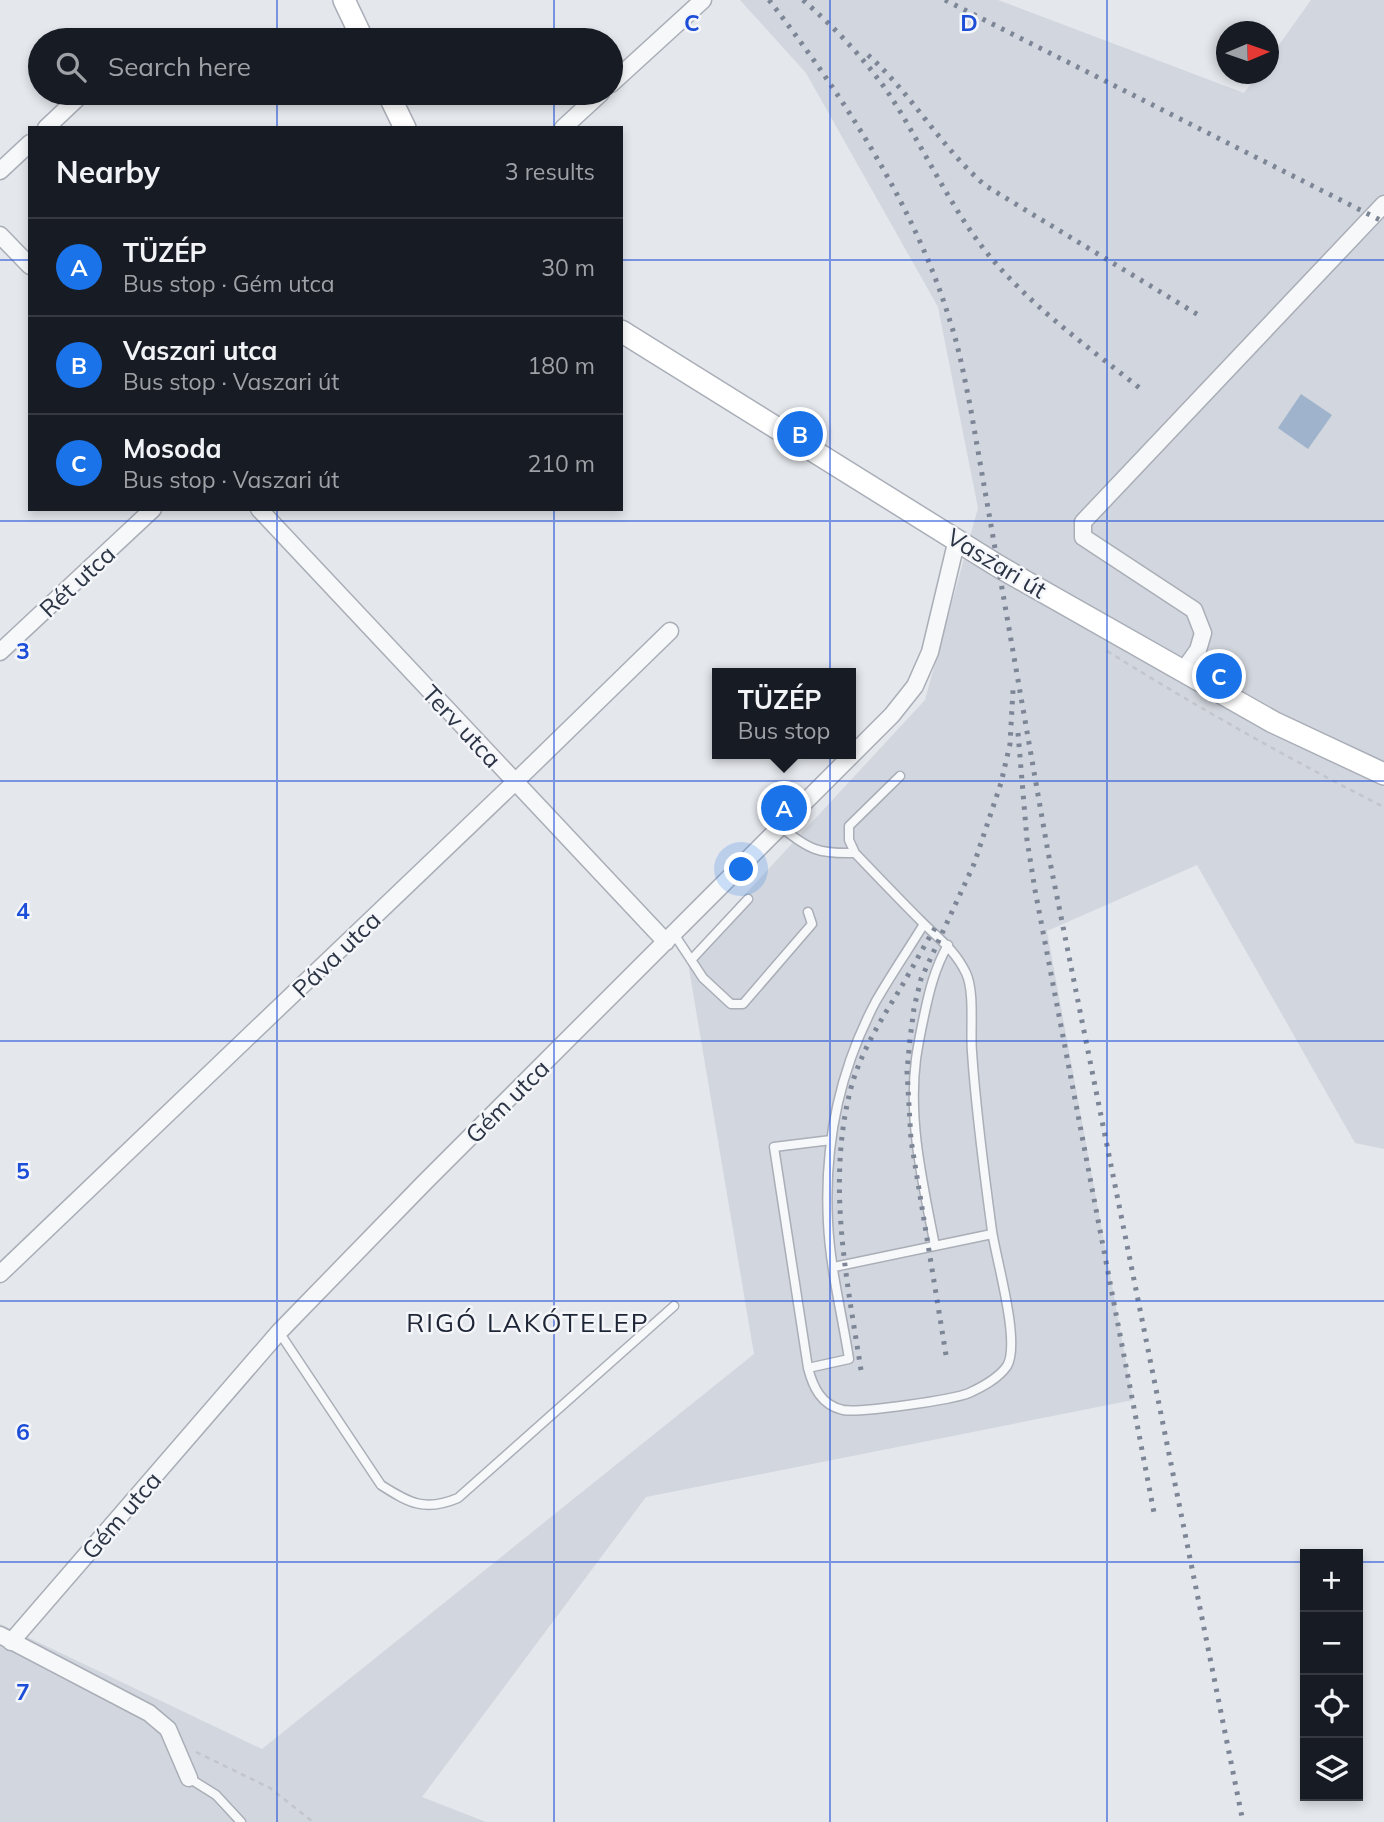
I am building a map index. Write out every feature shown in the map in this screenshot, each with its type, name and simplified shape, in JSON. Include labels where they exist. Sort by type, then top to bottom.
[{"type":"main road","points":[[344,0],[357,28]]},
{"type":"main road","points":[[394,105],[404,126]]},
{"type":"main road","name":"Vaszari út","points":[[623,332],[998,566],[1273,722],[1384,774]]},
{"type":"street","points":[[623,73],[703,0]]},
{"type":"street","points":[[48,126],[70,105]]},
{"type":"street","points":[[565,126],[588,105]]},
{"type":"street","points":[[0,171],[28,145]]},
{"type":"street","points":[[1183,671],[1198,650],[1203,633],[1194,610],[1083,537],[1083,522],[1384,204]]},
{"type":"street","points":[[0,235],[28,265]]},
{"type":"street","name":"Rét utca","points":[[0,652],[151,511]]},
{"type":"street","name":"Terv utca","points":[[261,511],[515,782],[670,938]]},
{"type":"street","name":"Gém utca","points":[[856,751],[892,715],[915,686],[933,643],[957,539]]},
{"type":"street","name":"Páva utca","points":[[0,1274],[670,631]]},
{"type":"street","name":"Gém utca","points":[[5,1638],[279,1332],[426,1181],[848,759]]},
{"type":"street","points":[[5,1638],[149,1713],[168,1728],[189,1777]]},
{"type":"lane","points":[[831,1140],[774,1147],[808,1368],[815,1390],[828,1403],[843,1410],[886,1408],[966,1394],[996,1378],[1008,1364],[1013,1340],[992,1234],[972,1053],[968,977],[955,953],[855,853],[849,840],[849,826],[900,776]]},
{"type":"lane","points":[[781,827],[804,846],[834,854],[855,853]]},
{"type":"lane","points":[[691,960],[748,899]]},
{"type":"lane","points":[[670,938],[691,960],[703,978],[731,1004],[743,1004],[812,924],[808,912]]},
{"type":"lane","points":[[808,1368],[849,1359],[828,1224],[831,1140],[839,1095],[852,1053],[877,1001],[924,924]]},
{"type":"lane","points":[[935,1246],[919,1163],[914,1098],[916,1059],[928,996],[940,958],[948,945]]},
{"type":"lane","points":[[834,1267],[992,1234]]},
{"type":"lane","points":[[279,1332],[381,1485],[406,1501],[438,1506],[458,1499],[674,1306]]},
{"type":"lane","points":[[189,1777],[216,1795],[241,1822]]},
{"type":"path","points":[[1107,651],[1274,750],[1384,807]]},
{"type":"path","points":[[174,1741],[270,1788],[313,1822]]},
{"type":"shaded area","points":[[740,0],[998,0],[1244,93],[1251,84],[1279,84],[1279,45],[1311,0],[1384,0],[1384,1149],[1355,1143],[1197,865],[1047,931],[1133,1400],[646,1497],[422,1797],[486,1822],[0,1822],[0,1624],[262,1749],[754,1354],[687,957],[925,700],[978,508],[938,307],[806,73]]},
{"type":"water","points":[[1301,394],[1332,415],[1308,449],[1278,428]]},
{"type":"railway","points":[[769,0],[849,113],[897,194],[935,278],[956,341],[970,405],[1048,852],[1243,1822]]},
{"type":"railway","points":[[803,0],[849,44],[880,81],[956,208],[997,265],[1056,322],[1142,390]]},
{"type":"railway","points":[[945,0],[1384,222]]},
{"type":"railway","points":[[868,55],[899,87],[955,155],[986,186],[1200,316]]},
{"type":"railway","points":[[946,1355],[911,1140],[907,1071],[910,1039],[921,979],[974,864],[1001,783],[1010,744],[1013,690]]},
{"type":"railway","points":[[1018,733],[1027,840],[1035,890],[1155,1518]]},
{"type":"railway","points":[[861,1370],[841,1227],[840,1155],[844,1120],[852,1084],[866,1049],[937,925]]},
{"type":"place","name":"Vaszari utca","points":[[800,434]]},
{"type":"place","name":"Mosoda","points":[[1219,676]]},
{"type":"place","name":"TÜZÉP","points":[[784,808]]},
{"type":"district","name":"RIGÓ LAKÓTELEP","points":[[528,1322]]}]
